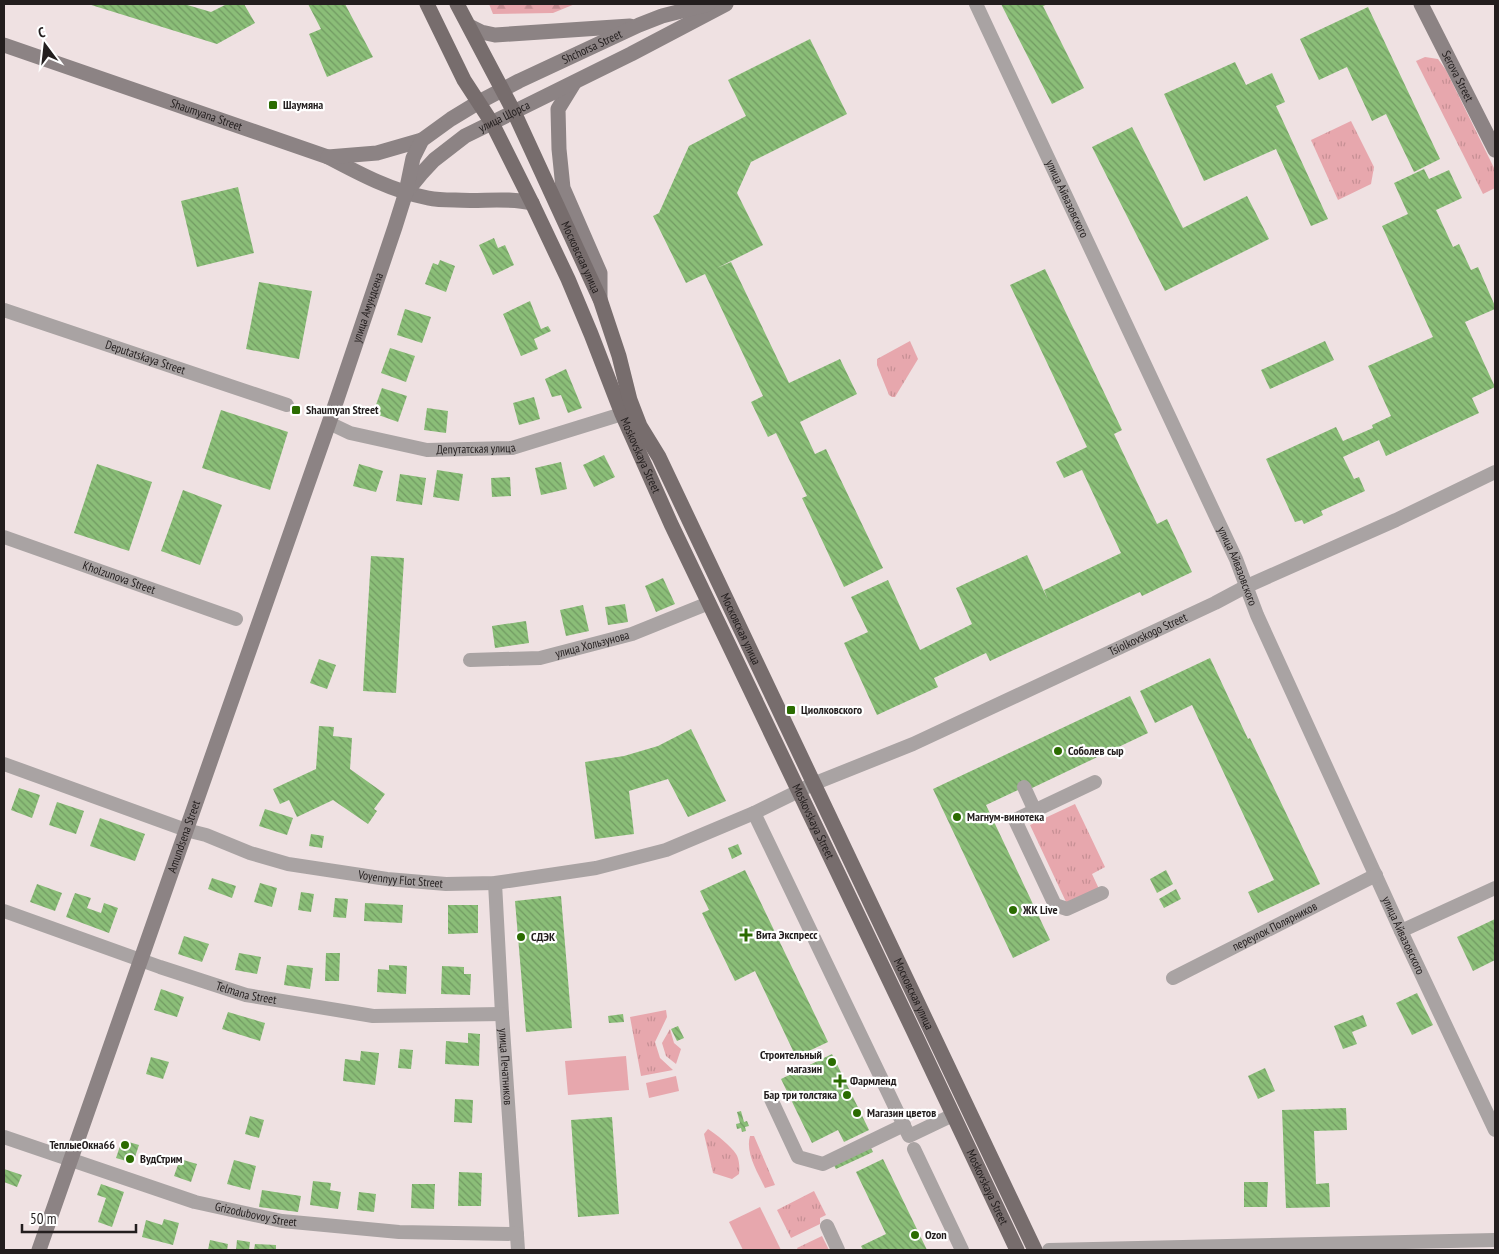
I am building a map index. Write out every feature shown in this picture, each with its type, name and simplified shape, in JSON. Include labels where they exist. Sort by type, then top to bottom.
[{"type":"main road","name":"Московская улица","points":[[427,4],[464,80],[492,123],[532,203],[595,342],[622,414]]},
{"type":"main road","name":"Московская улица","points":[[458,4],[503,89],[600,299],[619,356],[630,400],[640,426],[659,457],[1035,1250]]},
{"type":"main road","name":"Shchorsa Street","points":[[479,102],[639,25],[662,16],[708,4]]},
{"type":"main road","name":"улица Щорса","points":[[406,192],[421,174],[448,148],[465,136],[726,4]]},
{"type":"main road","name":"Serova Street","points":[[1421,4],[1495,150]]},
{"type":"main road","points":[[471,27],[481,32],[495,35],[639,25]]},
{"type":"main road","name":"Shaumyana Street","points":[[4,45],[328,157],[367,178],[406,192],[429,198],[464,201],[516,199],[532,203]]},
{"type":"main road","points":[[574,82],[558,108],[559,149],[563,188],[600,273],[600,299]]},
{"type":"main road","name":"улица Щорса","points":[[422,140],[479,102]]},
{"type":"main road","points":[[328,157],[377,153],[422,140]]},
{"type":"main road","points":[[406,192],[413,158],[422,140]]},
{"type":"main road","name":"улица Амундсена","points":[[329,423],[406,192]]},
{"type":"main road","name":"Moskovskaya Street","points":[[622,414],[671,524],[1017,1250]]},
{"type":"main road","name":"Amundsena Street","points":[[39,1250],[329,423]]},
{"type":"street","name":"улица Айвазовского","points":[[976,4],[1236,559],[1245,587],[1261,624],[1401,931],[1495,1130]]},
{"type":"street","name":"Deputatskaya Street","points":[[4,310],[287,405]]},
{"type":"street","name":"Депутатская улица","points":[[329,423],[350,433],[427,450],[512,448],[622,414]]},
{"type":"street","name":"Tsiolkovskogo Street","points":[[798,791],[913,744],[1215,603],[1245,587],[1396,520],[1495,472]]},
{"type":"street","name":"Kholzunova Street","points":[[4,537],[236,619]]},
{"type":"street","name":"улица Хользунова","points":[[470,660],[540,658],[632,634],[709,603]]},
{"type":"street","name":"Voyennyy Flot Street","points":[[4,764],[186,830],[222,841],[250,853],[288,864],[387,879],[446,884],[495,883],[596,868],[666,850],[754,813],[798,791]]},
{"type":"street","points":[[1095,782],[1015,820],[1056,905],[1067,909],[1102,893]]},
{"type":"street","points":[[1024,788],[1035,811]]},
{"type":"street","points":[[754,813],[909,1136],[953,1115]]},
{"type":"street","name":"переулок Полярников","points":[[1173,978],[1376,875]]},
{"type":"street","name":"улица Печатников","points":[[495,883],[518,1250]]},
{"type":"street","points":[[1401,931],[1495,888]]},
{"type":"street","name":"Telmana Street","points":[[4,911],[141,960],[246,994],[373,1016],[502,1014]]},
{"type":"street","points":[[770,1097],[798,1157],[823,1164],[873,1144],[904,1125]]},
{"type":"street","name":"Grizodubovoy Street","points":[[4,1138],[195,1202],[282,1222],[399,1232],[517,1234]]},
{"type":"street","points":[[914,1149],[962,1250]]},
{"type":"street","points":[[827,1226],[838,1250]]},
{"type":"street","points":[[1049,1250],[1495,1240]]},
{"type":"green space","points":[[489,4],[575,4],[553,13],[493,14]]},
{"type":"green space","points":[[1425,57],[1438,59],[1446,70],[1495,170],[1495,188],[1483,194],[1416,61]]},
{"type":"green space","points":[[1351,121],[1374,167],[1371,184],[1338,200],[1311,140]]},
{"type":"green space","points":[[910,341],[918,359],[895,397],[892,397],[889,395],[877,365],[877,359]]},
{"type":"green space","points":[[1075,804],[1105,867],[1092,874],[1099,889],[1067,904],[1030,825]]},
{"type":"green space","points":[[666,1010],[667,1017],[655,1042],[660,1058],[673,1070],[641,1076],[630,1017]]},
{"type":"green space","points":[[670,1029],[674,1043],[681,1049],[676,1064],[666,1056],[662,1043]]},
{"type":"green space","points":[[626,1056],[629,1090],[568,1095],[565,1061]]},
{"type":"green space","points":[[676,1076],[679,1091],[649,1098],[646,1083]]},
{"type":"green space","points":[[708,1129],[727,1144],[737,1156],[739,1174],[732,1179],[713,1173],[704,1134]]},
{"type":"green space","points":[[750,1136],[754,1136],[775,1185],[765,1188],[751,1156],[749,1149]]},
{"type":"green space","points":[[814,1191],[826,1215],[820,1218],[820,1224],[791,1238],[777,1210]]},
{"type":"green space","points":[[760,1207],[781,1250],[743,1250],[729,1222]]},
{"type":"green space","points":[[822,1236],[829,1250],[798,1250],[797,1248]]},
{"type":"building","points":[[88,4],[184,4],[211,12],[227,4],[244,4],[255,23],[217,44]]},
{"type":"building","points":[[308,4],[345,4],[373,57],[327,77],[309,34],[321,29]]},
{"type":"building","points":[[1001,4],[1048,4],[1043,6],[1084,88],[1052,104]]},
{"type":"building","points":[[1368,7],[1440,159],[1414,172],[1386,114],[1372,121],[1347,67],[1319,80],[1300,39]]},
{"type":"building","points":[[810,39],[847,114],[751,162],[737,193],[763,245],[717,268],[731,262],[789,383],[840,359],[857,394],[800,422],[815,454],[826,449],[883,568],[844,587],[802,498],[807,496],[776,433],[768,437],[751,402],[763,396],[705,274],[686,283],[653,216],[659,213],[689,146],[746,116],[728,80]]},
{"type":"building","points":[[1235,62],[1246,85],[1272,73],[1285,102],[1276,106],[1328,219],[1311,226],[1276,149],[1204,181],[1164,94]]},
{"type":"building","points":[[1132,127],[1183,228],[1247,196],[1269,239],[1165,291],[1092,147]]},
{"type":"building","points":[[1424,169],[1429,179],[1449,170],[1462,198],[1436,210],[1453,247],[1459,244],[1471,270],[1478,267],[1495,306],[1495,309],[1465,322],[1495,387],[1472,398],[1479,413],[1386,456],[1379,440],[1343,457],[1354,479],[1359,477],[1365,491],[1321,511],[1323,515],[1304,524],[1302,520],[1295,522],[1266,459],[1336,427],[1343,441],[1373,428],[1372,425],[1391,416],[1368,366],[1433,337],[1382,226],[1408,214],[1394,183]]},
{"type":"building","points":[[238,187],[254,253],[197,267],[181,201]]},
{"type":"building","points":[[494,238],[498,248],[505,245],[514,265],[493,275],[479,245]]},
{"type":"building","points":[[440,260],[455,266],[446,292],[425,284],[433,263],[438,265]]},
{"type":"building","points":[[1045,269],[1122,430],[1114,434],[1157,524],[1167,519],[1192,572],[1142,596],[1140,592],[990,661],[986,653],[934,678],[938,687],[877,715],[844,643],[868,632],[851,597],[888,580],[920,650],[972,624],[956,588],[1027,555],[1048,600],[1044,590],[1121,553],[1082,470],[1064,478],[1056,462],[1087,447],[1010,285]]},
{"type":"building","points":[[259,282],[312,291],[299,359],[246,349]]},
{"type":"building","points":[[530,301],[541,329],[548,326],[551,331],[534,339],[538,349],[521,356],[503,314]]},
{"type":"building","points":[[405,309],[431,317],[422,343],[397,335]]},
{"type":"building","points":[[1325,341],[1334,360],[1270,389],[1261,370]]},
{"type":"building","points":[[390,348],[415,356],[406,382],[381,373]]},
{"type":"building","points":[[566,369],[582,408],[568,413],[561,395],[552,397],[545,379]]},
{"type":"building","points":[[382,388],[407,396],[398,422],[373,413]]},
{"type":"building","points":[[534,397],[540,419],[519,425],[513,403]]},
{"type":"building","points":[[427,408],[448,411],[446,433],[424,430]]},
{"type":"building","points":[[221,410],[288,432],[270,490],[202,468]]},
{"type":"building","points":[[604,455],[615,477],[594,487],[583,465]]},
{"type":"building","points":[[561,462],[567,489],[541,495],[535,468]]},
{"type":"building","points":[[97,464],[152,482],[129,551],[74,533]]},
{"type":"building","points":[[359,464],[383,471],[376,492],[353,486]]},
{"type":"building","points":[[437,470],[463,474],[459,501],[433,497]]},
{"type":"building","points":[[400,474],[426,478],[422,505],[396,501]]},
{"type":"building","points":[[510,477],[511,496],[492,497],[491,478]]},
{"type":"building","points":[[183,490],[222,505],[200,565],[161,551]]},
{"type":"building","points":[[371,556],[404,558],[396,693],[363,691]]},
{"type":"building","points":[[663,578],[675,604],[656,612],[645,586]]},
{"type":"building","points":[[625,604],[628,622],[608,625],[605,607]]},
{"type":"building","points":[[583,605],[589,631],[566,636],[560,610]]},
{"type":"building","points":[[526,621],[529,643],[495,648],[492,626]]},
{"type":"building","points":[[1210,658],[1320,884],[1258,913],[1248,892],[1274,880],[1192,705],[1155,723],[1140,691]]},
{"type":"building","points":[[319,659],[336,665],[327,689],[310,683]]},
{"type":"building","points":[[1130,696],[1148,733],[1030,789],[1029,785],[986,805],[1050,940],[1013,958],[933,789]]},
{"type":"building","points":[[319,726],[334,727],[333,736],[352,738],[350,769],[385,794],[374,809],[377,811],[368,824],[333,800],[297,817],[289,800],[280,804],[273,789],[316,769]]},
{"type":"building","points":[[691,729],[726,801],[688,817],[668,779],[629,791],[634,834],[595,839],[585,762],[624,756],[658,746]]},
{"type":"building","points":[[19,788],[40,795],[32,818],[11,810]]},
{"type":"building","points":[[57,802],[84,811],[76,834],[49,825]]},
{"type":"building","points":[[265,809],[293,818],[287,835],[259,826]]},
{"type":"building","points":[[100,818],[145,834],[135,861],[90,846]]},
{"type":"building","points":[[311,834],[324,836],[322,848],[309,846]]},
{"type":"building","points":[[738,844],[742,854],[732,859],[728,848]]},
{"type":"building","points":[[745,870],[828,1042],[796,1057],[755,971],[735,981],[702,913],[709,910],[700,891]]},
{"type":"building","points":[[1166,870],[1173,884],[1157,893],[1150,879]]},
{"type":"building","points":[[212,878],[236,886],[232,898],[208,889]]},
{"type":"building","points":[[260,883],[277,888],[272,907],[254,902]]},
{"type":"building","points":[[37,884],[62,893],[55,911],[30,902]]},
{"type":"building","points":[[1176,889],[1181,899],[1164,908],[1159,899]]},
{"type":"building","points":[[301,892],[314,894],[311,912],[298,910]]},
{"type":"building","points":[[75,893],[91,898],[87,908],[101,913],[104,903],[118,908],[109,933],[66,917]]},
{"type":"building","points":[[561,896],[572,1028],[526,1032],[515,901]]},
{"type":"building","points":[[335,898],[348,899],[346,918],[333,917]]},
{"type":"building","points":[[365,903],[403,905],[402,923],[364,921]]},
{"type":"building","points":[[448,905],[478,905],[478,933],[448,934]]},
{"type":"building","points":[[1495,919],[1495,960],[1473,971],[1457,937]]},
{"type":"building","points":[[184,936],[209,944],[202,962],[178,954]]},
{"type":"building","points":[[239,953],[261,957],[257,974],[235,970]]},
{"type":"building","points":[[326,953],[340,953],[339,981],[325,981]]},
{"type":"building","points":[[287,965],[313,968],[310,989],[284,985]]},
{"type":"building","points":[[389,965],[407,966],[406,994],[377,992],[378,969],[389,970]]},
{"type":"building","points":[[442,966],[464,967],[464,974],[471,974],[470,995],[441,994]]},
{"type":"building","points":[[161,989],[184,997],[177,1017],[154,1010]]},
{"type":"building","points":[[1417,993],[1433,1025],[1412,1035],[1396,1003]]},
{"type":"building","points":[[228,1012],[265,1023],[260,1041],[222,1029]]},
{"type":"building","points":[[623,1014],[624,1022],[609,1023],[608,1016]]},
{"type":"building","points":[[1363,1015],[1367,1026],[1352,1032],[1357,1044],[1343,1049],[1334,1026]]},
{"type":"building","points":[[678,1026],[684,1038],[677,1041],[671,1029]]},
{"type":"building","points":[[468,1033],[480,1034],[479,1066],[445,1064],[446,1041],[468,1043]]},
{"type":"building","points":[[400,1049],[413,1050],[411,1069],[398,1068]]},
{"type":"building","points":[[361,1051],[379,1053],[375,1085],[343,1081],[345,1059],[360,1061]]},
{"type":"building","points":[[832,1054],[869,1130],[844,1142],[838,1130],[812,1143],[781,1079]]},
{"type":"building","points":[[151,1057],[169,1062],[163,1079],[146,1074]]},
{"type":"building","points":[[1265,1068],[1275,1091],[1258,1099],[1248,1076]]},
{"type":"building","points":[[455,1099],[473,1100],[472,1123],[454,1122]]},
{"type":"building","points":[[1346,1108],[1347,1130],[1314,1131],[1316,1184],[1329,1183],[1330,1207],[1286,1208],[1282,1110]]},
{"type":"building","points":[[741,1111],[744,1122],[747,1121],[749,1126],[745,1127],[746,1131],[742,1132],[741,1128],[737,1129],[736,1124],[740,1123],[737,1112]]},
{"type":"building","points":[[250,1116],[264,1120],[259,1138],[245,1134]]},
{"type":"building","points":[[612,1117],[619,1214],[578,1217],[571,1120]]},
{"type":"building","points":[[122,1140],[139,1145],[133,1163],[116,1158]]},
{"type":"building","points":[[869,1144],[873,1152],[836,1169],[832,1162]]},
{"type":"building","points":[[180,1159],[197,1164],[191,1182],[174,1176]]},
{"type":"building","points":[[883,1159],[927,1250],[863,1250],[861,1246],[886,1234],[856,1172]]},
{"type":"building","points":[[234,1160],[256,1166],[250,1190],[227,1184]]},
{"type":"building","points":[[4,1169],[22,1175],[17,1187],[4,1182]]},
{"type":"building","points":[[459,1172],[482,1173],[481,1206],[458,1206]]},
{"type":"building","points":[[313,1181],[331,1183],[330,1190],[341,1192],[338,1209],[310,1205]]},
{"type":"building","points":[[1244,1182],[1268,1182],[1267,1207],[1244,1207]]},
{"type":"building","points":[[101,1184],[124,1192],[112,1227],[98,1222],[106,1198],[97,1195]]},
{"type":"building","points":[[412,1184],[435,1184],[434,1209],[411,1208]]},
{"type":"building","points":[[262,1190],[301,1196],[298,1212],[259,1207]]},
{"type":"building","points":[[359,1192],[376,1194],[374,1212],[357,1210]]},
{"type":"building","points":[[164,1219],[179,1223],[173,1245],[142,1237],[146,1220],[162,1225]]},
{"type":"building","points":[[210,1240],[228,1244],[227,1250],[208,1250]]},
{"type":"building","points":[[237,1240],[250,1242],[249,1250],[236,1250]]},
{"type":"building","points":[[255,1244],[276,1245],[276,1250],[254,1250]]},
{"type":"place","name":"Шаумяна","points":[[273,105]]},
{"type":"place","name":"Shaumyan Street","points":[[296,410]]},
{"type":"place","name":"Циолковского","points":[[791,710]]},
{"type":"place","name":"Соболев сыр","points":[[1058,751]]},
{"type":"place","name":"Магнум-винотека","points":[[957,817]]},
{"type":"place","name":"ЖК Live","points":[[1013,910]]},
{"type":"place","name":"Вита Экспресс","points":[[746,935]]},
{"type":"place","name":"СДЭК","points":[[521,937]]},
{"type":"place","name":"Строительный магазин","points":[[832,1062]]},
{"type":"place","name":"Фармленд","points":[[840,1081]]},
{"type":"place","name":"Бар три толстяка","points":[[847,1095]]},
{"type":"place","name":"Магазин цветов","points":[[857,1113]]},
{"type":"place","name":"ТеплыеОкна66","points":[[125,1145]]},
{"type":"place","name":"ВудСтрим","points":[[130,1159]]},
{"type":"place","name":"Ozon","points":[[915,1235]]}]
